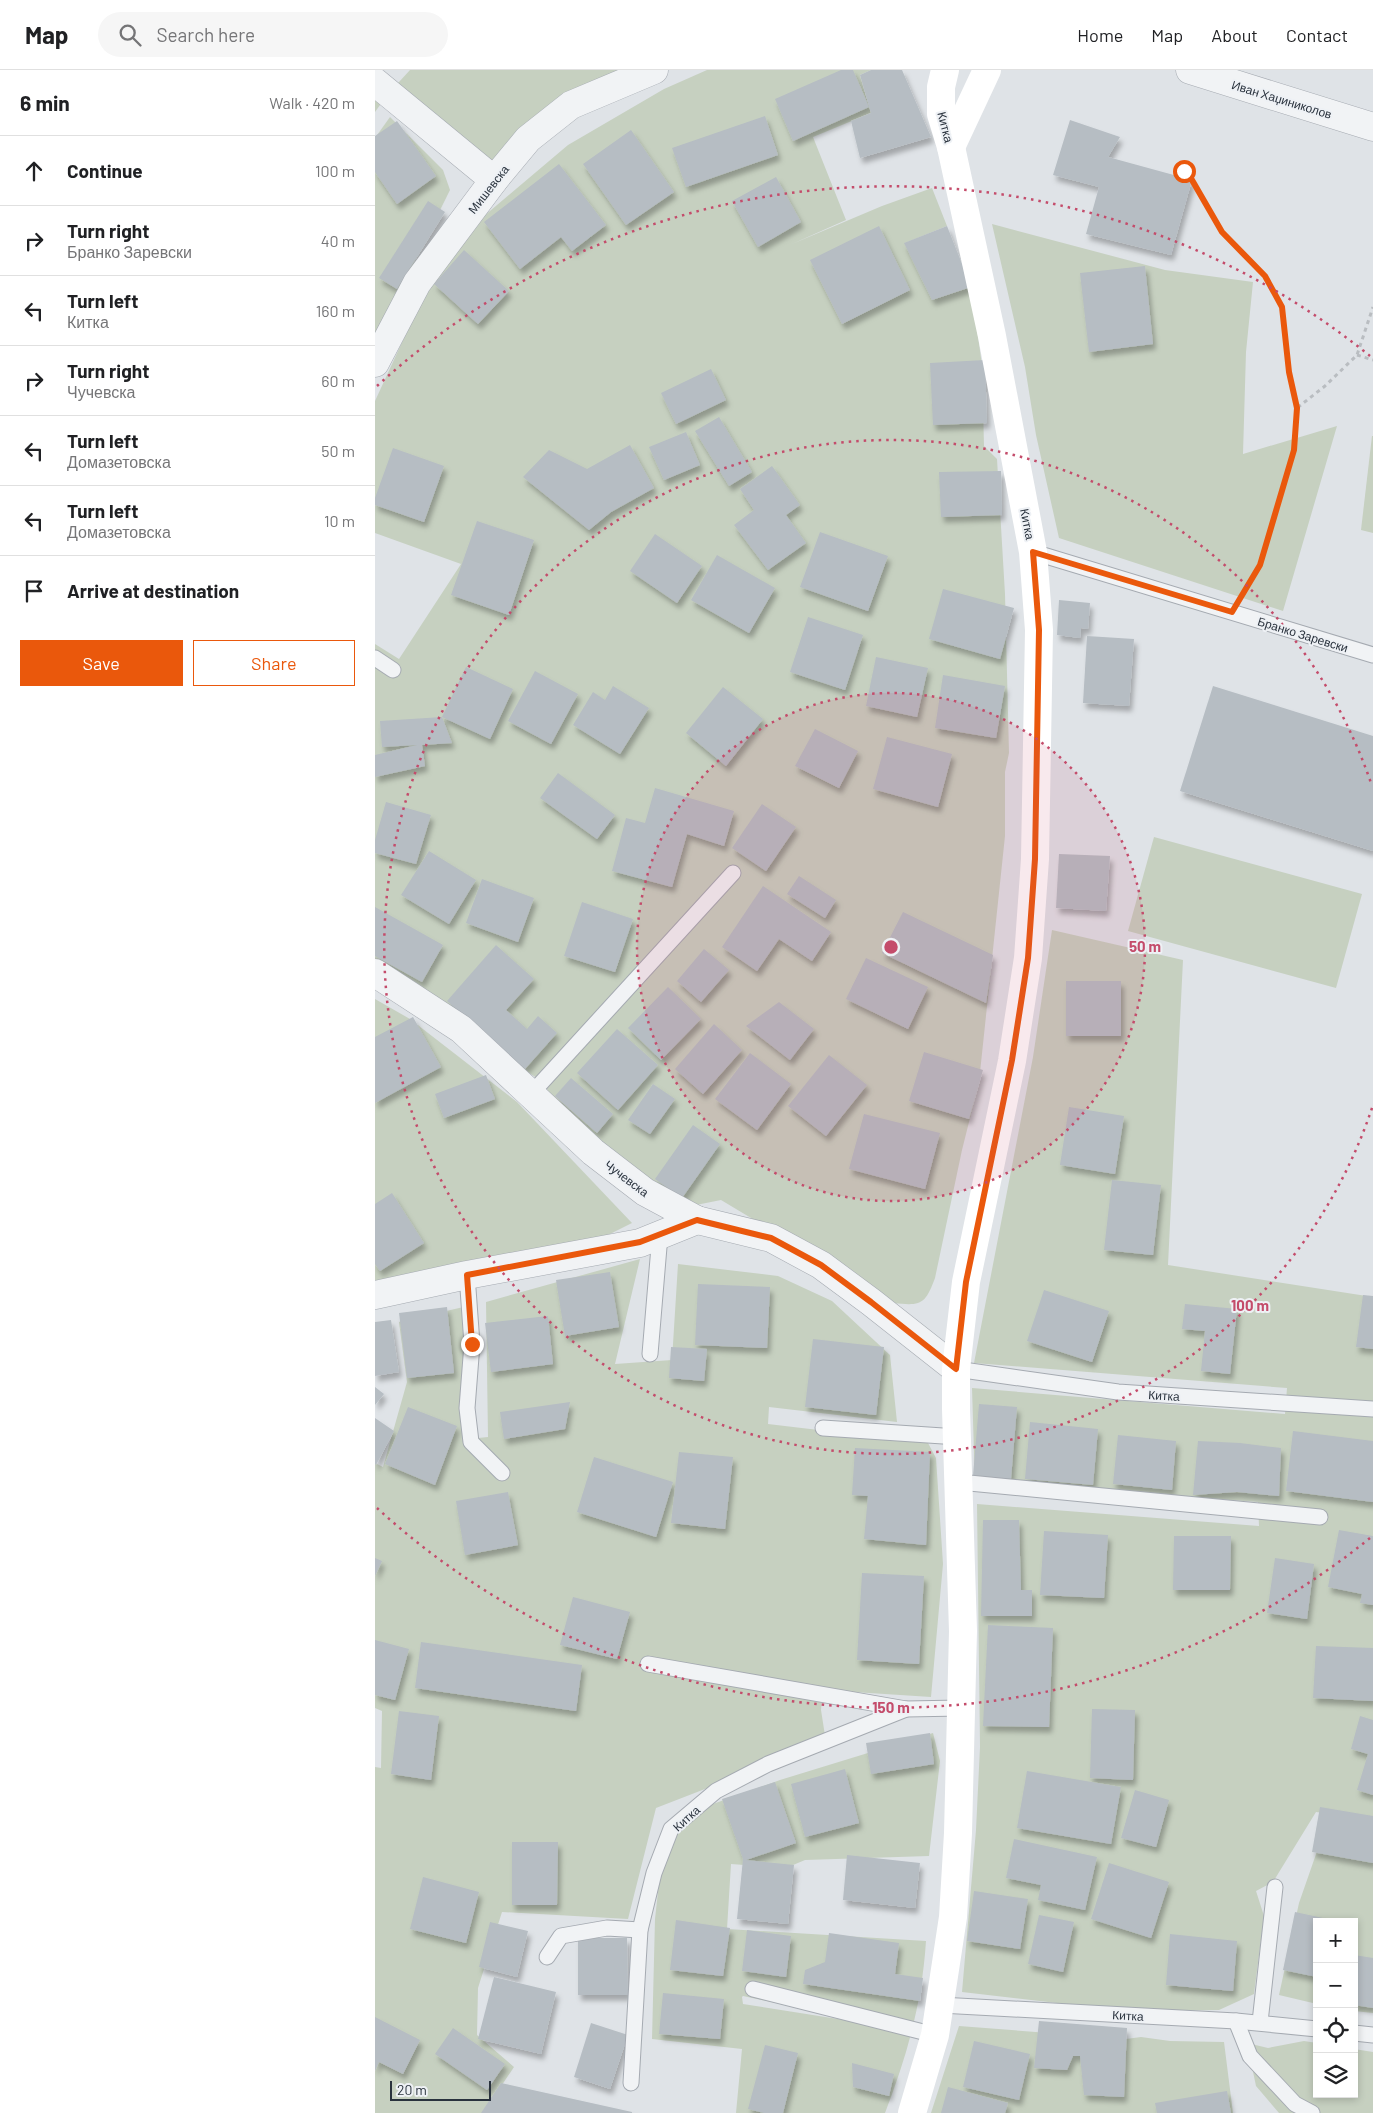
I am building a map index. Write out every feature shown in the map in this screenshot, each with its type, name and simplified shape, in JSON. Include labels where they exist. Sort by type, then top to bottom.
[{"type":"main road","name":"Китка","points":[[912,2113],[935,2035],[953,1917],[958,1833],[963,1631],[958,1437],[955,1409],[956,1369],[966,1282],[1012,1060],[1028,958],[1035,859],[1039,630],[1033,552],[992,336],[951,147],[941,114],[941,87],[945,70]]},
{"type":"main road","points":[[951,147],[987,70]]},
{"type":"street","name":"Мишевска","points":[[375,363],[417,283],[494,180],[528,139],[571,105],[654,70]]},
{"type":"street","name":"Иван Хаџиниколов","points":[[1190,70],[1373,127]]},
{"type":"street","points":[[375,82],[494,180]]},
{"type":"street","name":"Чучевска","points":[[375,973],[461,1029],[593,1152],[645,1192],[697,1220],[771,1238],[821,1265],[956,1369]]},
{"type":"street","points":[[375,1295],[467,1275],[640,1242],[697,1220]]},
{"type":"lane","name":"Бранко Заревски","points":[[1033,552],[1373,655]]},
{"type":"lane","points":[[375,658],[393,670]]},
{"type":"lane","points":[[531,1094],[733,873]]},
{"type":"lane","points":[[650,1354],[660,1235]]},
{"type":"lane","points":[[467,1275],[472,1344],[467,1408],[471,1442],[502,1473]]},
{"type":"lane","name":"Китка","points":[[956,1369],[1118,1392],[1373,1409]]},
{"type":"lane","points":[[823,1428],[958,1437]]},
{"type":"lane","points":[[959,1482],[1319,1518]]},
{"type":"lane","name":"Китка","points":[[648,1664],[906,1709],[961,1708]]},
{"type":"lane","name":"Китка","points":[[631,2083],[640,1930],[654,1873],[671,1829],[717,1791],[768,1764],[906,1709]]},
{"type":"lane","points":[[1261,2022],[1275,1887]]},
{"type":"lane","points":[[547,1957],[561,1936],[607,1928],[640,1930]]},
{"type":"lane","points":[[753,1989],[935,2035]]},
{"type":"lane","name":"Китка","points":[[940,2005],[1261,2022],[1313,2028]]},
{"type":"lane","points":[[1236,2021],[1250,2056],[1295,2104],[1312,2113]]},
{"type":"lane","points":[[1358,2033],[1373,2035]]},
{"type":"path","points":[[1184,171],[1192,180],[1222,232],[1265,276],[1282,307],[1289,372],[1297,408],[1294,450],[1260,565],[1232,612]]},
{"type":"path","points":[[1297,408],[1325,386],[1357,355],[1373,307]]},
{"type":"path","points":[[1357,355],[1373,360]]},
{"type":"green space","points":[[410,70],[654,70],[571,105],[494,180],[388,94]]},
{"type":"green space","points":[[707,70],[871,70],[860,75],[871,113],[813,137],[846,220],[792,244],[882,206],[932,188],[947,226],[905,243],[971,287],[982,365],[984,446],[997,459],[1005,594],[1009,753],[1005,772],[1005,836],[979,1082],[962,1150],[935,1278],[925,1299],[916,1304],[893,1303],[721,1200],[691,1206],[654,1183],[607,1148],[555,1100],[540,1080],[454,1025],[375,961],[375,644],[399,659],[461,564],[375,533],[375,401],[416,312],[464,233],[568,145],[664,89]]},
{"type":"green space","points":[[375,82],[388,94],[375,112]]},
{"type":"green space","points":[[390,117],[443,170],[450,190],[400,291],[375,335],[375,138]]},
{"type":"green space","points":[[992,224],[1165,270],[1253,282],[1246,352],[1243,454],[1337,426],[1283,611],[1059,538],[1036,435],[1025,367]]},
{"type":"green space","points":[[1373,436],[1373,533],[1361,530]]},
{"type":"green space","points":[[1154,837],[1362,894],[1336,988],[1128,931]]},
{"type":"green space","points":[[1052,930],[1183,960],[1168,1265],[1373,1297],[1373,2013],[1358,2011],[1358,1918],[1313,1918],[1313,2003],[1279,1995],[1299,1903],[1330,1814],[1316,1812],[1273,1882],[1256,1891],[1264,1916],[1254,1994],[1219,2010],[1158,2011],[1074,2005],[962,1992],[976,1830],[980,1747],[977,1504],[1259,1526],[1258,1502],[1115,1492],[975,1486],[972,1388],[1285,1414],[1287,1388],[974,1363],[1033,1057]]},
{"type":"green space","points":[[375,999],[410,1019],[517,1102],[632,1223],[574,1252],[375,1292]]},
{"type":"green space","points":[[640,1259],[615,1364],[672,1360],[678,1264],[778,1276],[832,1301],[890,1355],[897,1422],[769,1407],[768,1424],[928,1443],[936,1458],[943,1564],[931,1697],[823,1690],[821,1710],[826,1742],[656,1808],[628,1919],[502,1912],[478,1988],[477,2035],[514,2067],[483,2113],[375,2113],[375,1767],[381,1768],[382,1711],[375,1708],[375,1463],[383,1467],[407,1382],[399,1322],[472,1305],[468,1439],[488,1437],[486,1302]]},
{"type":"green space","points":[[933,1733],[940,1761],[929,1856],[805,1860],[786,1868],[731,1864],[727,1929],[926,1941],[921,1986],[907,2050],[885,2113],[736,2113],[742,2049],[652,2039],[655,1919],[661,1865],[680,1824],[710,1805],[780,1780]],"holes":[[[743,1996],[895,2028],[743,2004]]]},
{"type":"green space","points":[[959,2026],[1126,2039],[1141,2037],[1170,2041],[1224,2042],[1233,2113],[931,2113]]},
{"type":"green space","points":[[1304,2041],[1313,2042],[1313,2098],[1358,2098],[1358,2050],[1373,2052],[1373,2113],[1279,2113],[1256,2086],[1247,2043],[1268,2048]]},
{"type":"building","points":[[841,70],[853,70],[869,107],[793,141],[775,99]]},
{"type":"building","points":[[871,70],[902,70],[931,137],[860,158],[851,121],[871,113],[860,75]]},
{"type":"building","points":[[765,116],[778,155],[686,187],[672,148]]},
{"type":"building","points":[[1070,120],[1120,137],[1108,157],[1192,180],[1171,255],[1086,234],[1099,187],[1053,175]]},
{"type":"building","points":[[397,121],[436,176],[397,204],[375,172],[375,136]]},
{"type":"building","points":[[631,130],[674,192],[626,225],[583,164]]},
{"type":"building","points":[[559,164],[606,225],[572,251],[561,237],[520,269],[484,222]]},
{"type":"building","points":[[776,177],[801,222],[758,247],[732,201]]},
{"type":"building","points":[[428,201],[445,212],[397,289],[379,278]]},
{"type":"building","points":[[879,226],[910,290],[842,324],[810,260]]},
{"type":"building","points":[[947,226],[971,287],[932,300],[904,243]]},
{"type":"building","points":[[464,250],[509,291],[478,324],[434,284]]},
{"type":"building","points":[[1145,266],[1153,344],[1089,352],[1080,273]]},
{"type":"building","points":[[985,360],[987,423],[933,425],[930,363]]},
{"type":"building","points":[[711,369],[726,400],[676,424],[661,393]]},
{"type":"building","points":[[719,417],[752,472],[729,486],[695,431]]},
{"type":"building","points":[[686,432],[700,465],[664,480],[649,447]]},
{"type":"building","points":[[630,445],[654,488],[611,512],[589,530],[523,477],[549,450],[587,469]]},
{"type":"building","points":[[393,448],[444,466],[424,522],[375,505],[375,498]]},
{"type":"building","points":[[772,466],[800,505],[786,515],[806,543],[768,570],[734,525],[754,510],[740,489]]},
{"type":"building","points":[[1001,471],[1002,515],[941,517],[939,472]]},
{"type":"building","points":[[477,521],[534,540],[509,615],[451,595]]},
{"type":"building","points":[[820,532],[888,556],[868,611],[800,587]]},
{"type":"building","points":[[655,534],[702,566],[677,603],[630,571]]},
{"type":"building","points":[[717,555],[775,588],[749,633],[691,600]]},
{"type":"building","points":[[943,589],[1014,608],[1000,659],[929,639]]},
{"type":"building","points":[[1059,600],[1090,603],[1088,629],[1081,628],[1080,638],[1057,635]]},
{"type":"building","points":[[808,617],[863,635],[845,690],[790,672]]},
{"type":"building","points":[[1087,636],[1134,639],[1129,706],[1083,703]]},
{"type":"building","points":[[876,657],[928,668],[917,717],[866,706]]},
{"type":"building","points":[[466,667],[513,689],[490,739],[442,717]]},
{"type":"building","points":[[535,671],[578,694],[551,744],[508,721]]},
{"type":"building","points":[[943,675],[1005,686],[996,738],[935,728]]},
{"type":"building","points":[[613,686],[649,708],[620,754],[573,725],[593,692],[605,700]]},
{"type":"building","points":[[1213,686],[1373,736],[1373,851],[1180,791]]},
{"type":"building","points":[[723,687],[763,719],[726,766],[686,733]]},
{"type":"building","points":[[442,717],[452,743],[422,745],[425,766],[375,777],[375,755],[417,745],[382,747],[380,721]]},
{"type":"building","points":[[815,729],[858,751],[839,788],[795,766]]},
{"type":"building","points":[[887,737],[952,754],[938,807],[873,789]]},
{"type":"building","points":[[558,773],[615,815],[597,839],[540,798]]},
{"type":"building","points":[[655,788],[734,811],[724,846],[687,834],[672,887],[612,871],[626,818],[645,823]]},
{"type":"building","points":[[386,802],[431,815],[416,864],[375,853],[375,840]]},
{"type":"building","points":[[762,804],[796,827],[766,871],[732,848]]},
{"type":"building","points":[[429,851],[476,880],[449,924],[401,895]]},
{"type":"building","points":[[1059,854],[1110,856],[1106,911],[1056,908]]},
{"type":"building","points":[[799,876],[836,900],[825,918],[787,894]]},
{"type":"building","points":[[482,879],[534,898],[518,942],[466,923]]},
{"type":"building","points":[[763,886],[831,932],[812,961],[779,939],[757,971],[722,947]]},
{"type":"building","points":[[582,902],[633,919],[615,972],[564,956]]},
{"type":"building","points":[[375,907],[443,945],[422,982],[375,956]]},
{"type":"building","points":[[903,912],[993,955],[986,1003],[882,953]]},
{"type":"building","points":[[496,945],[534,979],[506,1010],[527,1029],[538,1016],[557,1033],[525,1069],[447,1001]]},
{"type":"building","points":[[704,949],[729,970],[701,1002],[677,981]]},
{"type":"building","points":[[866,958],[928,987],[908,1029],[846,999]]},
{"type":"building","points":[[1066,981],[1121,981],[1121,1036],[1066,1036]]},
{"type":"building","points":[[668,987],[701,1019],[661,1060],[628,1028]]},
{"type":"building","points":[[779,1002],[814,1029],[790,1060],[746,1026]]},
{"type":"building","points":[[413,1017],[441,1067],[375,1103],[375,1037]]},
{"type":"building","points":[[714,1024],[742,1050],[703,1094],[675,1069]]},
{"type":"building","points":[[617,1029],[658,1065],[618,1110],[577,1073]]},
{"type":"building","points":[[924,1052],[983,1070],[969,1119],[909,1101]]},
{"type":"building","points":[[750,1053],[791,1084],[757,1130],[715,1099]]},
{"type":"building","points":[[829,1055],[867,1085],[826,1136],[788,1106]]},
{"type":"building","points":[[486,1075],[495,1099],[444,1118],[435,1094]]},
{"type":"building","points":[[571,1078],[613,1114],[597,1133],[555,1096]]},
{"type":"building","points":[[653,1084],[675,1099],[650,1134],[628,1120]]},
{"type":"building","points":[[1069,1107],[1124,1116],[1115,1174],[1060,1165]]},
{"type":"building","points":[[864,1114],[940,1133],[925,1189],[849,1169]]},
{"type":"building","points":[[693,1125],[720,1144],[682,1198],[655,1179]]},
{"type":"building","points":[[1112,1180],[1161,1185],[1153,1255],[1104,1250]]},
{"type":"building","points":[[392,1193],[424,1243],[380,1271],[375,1264],[375,1204]]},
{"type":"building","points":[[610,1272],[619,1327],[565,1336],[556,1280]]},
{"type":"building","points":[[698,1284],[770,1287],[767,1348],[695,1345]]},
{"type":"building","points":[[1044,1290],[1109,1311],[1092,1362],[1027,1341]]},
{"type":"building","points":[[1363,1295],[1373,1296],[1373,1349],[1356,1347]]},
{"type":"building","points":[[1185,1304],[1237,1309],[1230,1374],[1201,1371],[1205,1331],[1182,1329]]},
{"type":"building","points":[[447,1307],[454,1373],[407,1378],[399,1313]]},
{"type":"building","points":[[548,1316],[553,1364],[491,1372],[485,1323]]},
{"type":"building","points":[[391,1320],[399,1372],[375,1376],[375,1322]]},
{"type":"building","points":[[813,1339],[884,1347],[876,1415],[805,1407]]},
{"type":"building","points":[[671,1347],[707,1349],[704,1381],[669,1378]]},
{"type":"building","points":[[375,1387],[384,1394],[375,1405]]},
{"type":"building","points":[[570,1402],[565,1429],[504,1439],[500,1412]]},
{"type":"building","points":[[979,1404],[1017,1407],[1011,1479],[973,1476]]},
{"type":"building","points":[[408,1407],[457,1426],[435,1485],[385,1464]]},
{"type":"building","points":[[375,1418],[394,1431],[376,1465],[375,1464]]},
{"type":"building","points":[[1030,1422],[1098,1429],[1093,1485],[1025,1479]]},
{"type":"building","points":[[1293,1431],[1373,1441],[1373,1502],[1286,1491]]},
{"type":"building","points":[[1118,1435],[1176,1441],[1172,1490],[1113,1484]]},
{"type":"building","points":[[1198,1441],[1240,1443],[1281,1448],[1279,1496],[1237,1492],[1193,1495]]},
{"type":"building","points":[[855,1448],[930,1452],[926,1545],[864,1539],[868,1496],[852,1495]]},
{"type":"building","points":[[679,1452],[733,1457],[725,1529],[671,1523]]},
{"type":"building","points":[[594,1457],[673,1482],[656,1537],[577,1512]]},
{"type":"building","points":[[508,1492],[518,1545],[465,1555],[456,1501]]},
{"type":"building","points":[[983,1520],[1019,1520],[1021,1590],[1032,1590],[1032,1616],[981,1616]]},
{"type":"building","points":[[1339,1530],[1373,1536],[1373,1605],[1360,1603],[1362,1594],[1328,1587]]},
{"type":"building","points":[[1044,1531],[1108,1535],[1104,1598],[1040,1595]]},
{"type":"building","points":[[1174,1536],[1231,1536],[1230,1590],[1173,1590]]},
{"type":"building","points":[[375,1558],[382,1561],[375,1576]]},
{"type":"building","points":[[1275,1558],[1314,1564],[1307,1619],[1267,1613]]},
{"type":"building","points":[[862,1573],[924,1576],[919,1664],[857,1660]]},
{"type":"building","points":[[573,1597],[630,1612],[617,1659],[560,1645]]},
{"type":"building","points":[[988,1625],[1053,1628],[1049,1727],[983,1726]]},
{"type":"building","points":[[375,1640],[409,1649],[395,1700],[375,1695]]},
{"type":"building","points":[[421,1642],[582,1665],[576,1711],[415,1688]]},
{"type":"building","points":[[1316,1646],[1373,1648],[1373,1701],[1313,1698]]},
{"type":"building","points":[[1092,1709],[1135,1710],[1133,1780],[1090,1778]]},
{"type":"building","points":[[399,1711],[439,1716],[431,1780],[391,1774]]},
{"type":"building","points":[[1360,1716],[1373,1720],[1373,1795],[1357,1790],[1368,1754],[1351,1749]]},
{"type":"building","points":[[930,1733],[934,1764],[871,1774],[866,1743]]},
{"type":"building","points":[[845,1769],[859,1823],[805,1837],[791,1784]]},
{"type":"building","points":[[1027,1771],[1121,1787],[1111,1844],[1017,1828]]},
{"type":"building","points":[[775,1782],[796,1843],[746,1860],[794,1865],[788,1924],[737,1919],[743,1859],[722,1799]]},
{"type":"building","points":[[1135,1790],[1169,1800],[1156,1847],[1121,1838]]},
{"type":"building","points":[[1320,1807],[1373,1816],[1373,1863],[1312,1852]]},
{"type":"building","points":[[1014,1839],[1097,1857],[1085,1910],[1038,1900],[1041,1885],[1006,1878]]},
{"type":"building","points":[[512,1842],[558,1842],[557,1905],[512,1905]]},
{"type":"building","points":[[847,1855],[920,1863],[915,1908],[843,1900]]},
{"type":"building","points":[[1109,1863],[1169,1882],[1151,1938],[1091,1919]]},
{"type":"building","points":[[423,1877],[479,1892],[466,1943],[410,1929]]},
{"type":"building","points":[[974,1891],[1028,1899],[1020,1949],[967,1941]]},
{"type":"building","points":[[1295,1912],[1323,1918],[1313,1918],[1313,1976],[1283,1970]]},
{"type":"building","points":[[1039,1915],[1074,1922],[1063,1972],[1028,1964]]},
{"type":"building","points":[[676,1920],[730,1928],[723,1976],[670,1970]]},
{"type":"building","points":[[490,1922],[528,1931],[517,1977],[479,1967]]},
{"type":"building","points":[[747,1930],[791,1936],[786,1977],[742,1971]]},
{"type":"building","points":[[829,1933],[899,1943],[895,1974],[923,1978],[920,2001],[803,1984],[805,1970],[825,1962]]},
{"type":"building","points":[[1170,1934],[1237,1941],[1233,1991],[1166,1985]]},
{"type":"building","points":[[578,1938],[627,1938],[628,1995],[578,1995]]},
{"type":"building","points":[[1358,1956],[1373,1958],[1373,2008],[1358,2006]]},
{"type":"building","points":[[494,1977],[556,1992],[541,2054],[478,2039]]},
{"type":"building","points":[[663,1993],[724,1999],[720,2039],[659,2034]]},
{"type":"building","points":[[375,2017],[420,2040],[403,2074],[379,2062],[375,2071]]},
{"type":"building","points":[[1039,2021],[1127,2028],[1124,2097],[1084,2095],[1080,2056],[1073,2056],[1067,2070],[1034,2068]]},
{"type":"building","points":[[591,2023],[628,2035],[610,2089],[574,2077]]},
{"type":"building","points":[[453,2028],[505,2064],[487,2090],[435,2054]]},
{"type":"building","points":[[974,2041],[1030,2054],[1019,2100],[963,2087]]},
{"type":"building","points":[[765,2045],[798,2053],[783,2113],[764,2113],[748,2109]]},
{"type":"building","points":[[852,2063],[894,2074],[889,2096],[853,2087]]},
{"type":"building","points":[[501,2083],[632,2112],[632,2113],[481,2113]]},
{"type":"building","points":[[948,2087],[1008,2103],[1005,2113],[941,2113]]},
{"type":"building","points":[[1227,2091],[1231,2113],[1157,2113],[1155,2103]]},
{"type":"route","points":[[472,1344],[467,1275],[640,1242],[697,1220],[771,1238],[821,1265],[956,1369],[966,1282],[1012,1060],[1028,958],[1035,859],[1039,630],[1033,552],[1232,612],[1260,565],[1294,450],[1297,408],[1289,372],[1282,307],[1265,276],[1222,232],[1192,180],[1184,171]]}]
